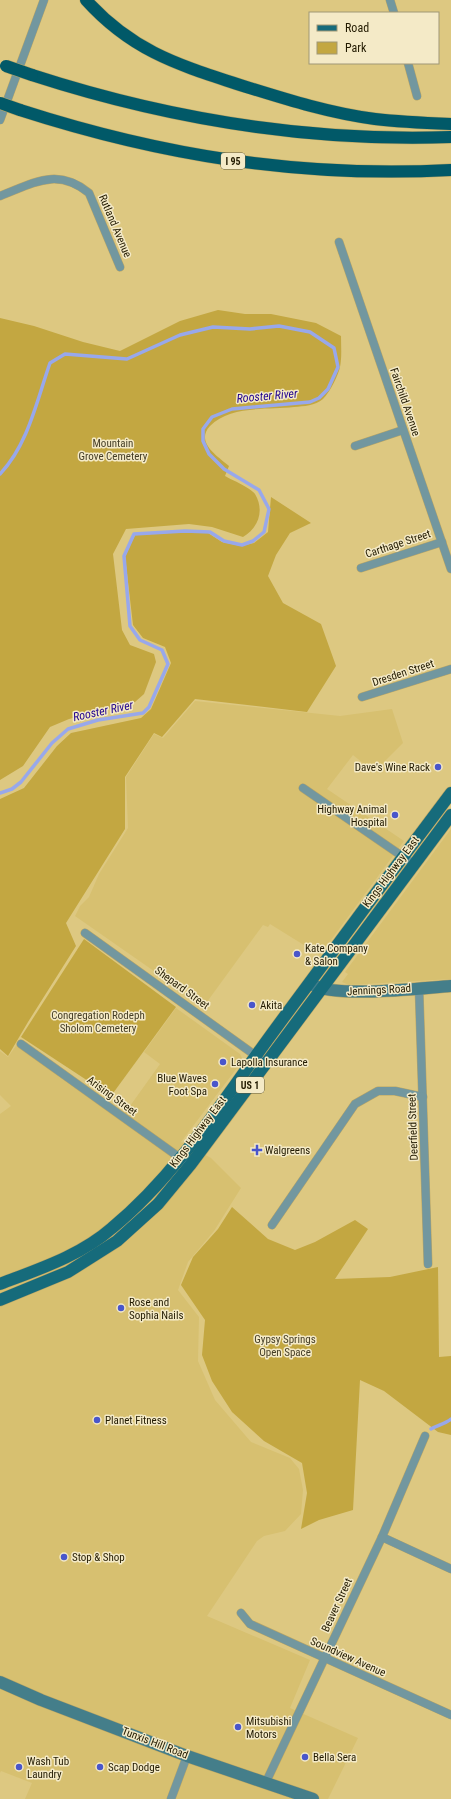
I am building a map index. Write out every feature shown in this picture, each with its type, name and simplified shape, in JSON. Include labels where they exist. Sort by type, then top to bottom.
[{"type":"highway","points":[[86,0],[111,25],[125,36],[158,56],[192,69],[277,96],[338,112],[396,121],[451,124]]},
{"type":"highway","points":[[3,65],[142,107],[256,128],[366,137],[451,137]]},
{"type":"highway","name":"I 95","points":[[0,103],[19,113],[179,153],[279,167],[366,172],[451,170]]},
{"type":"highway","points":[[0,112],[19,113]]},
{"type":"main road","name":"Kings Highway East","points":[[0,1284],[65,1259],[111,1229],[147,1194],[180,1158],[451,793]]},
{"type":"main road","name":"Kings Highway East","points":[[0,1300],[68,1272],[118,1240],[158,1204],[191,1164],[320,989],[451,816]]},
{"type":"main road","name":"Jennings Road","points":[[309,983],[320,989],[341,992],[451,986]]},
{"type":"main road","name":"Tunxis Hill Road","points":[[0,1682],[46,1702],[187,1756],[266,1782],[308,1798]]},
{"type":"street","points":[[0,120],[44,0]]},
{"type":"street","points":[[390,0],[394,12]]},
{"type":"street","points":[[408,64],[417,96]]},
{"type":"street","name":"Rutland Avenue","points":[[0,196],[39,180],[67,179],[79,185],[89,193],[120,267]]},
{"type":"street","name":"Fairchild Avenue","points":[[339,242],[402,430],[451,569]]},
{"type":"street","points":[[355,446],[402,430]]},
{"type":"street","name":"Carthage Street","points":[[361,568],[442,542]]},
{"type":"street","name":"Dresden Street","points":[[362,697],[451,669]]},
{"type":"street","points":[[303,788],[415,865]]},
{"type":"street","name":"Shepard Street","points":[[84,933],[266,1063]]},
{"type":"street","name":"Deerfield Street","points":[[419,988],[428,1264]]},
{"type":"street","name":"Arising Street","points":[[22,1044],[180,1158],[191,1164]]},
{"type":"street","points":[[272,1225],[355,1104],[378,1091],[395,1091],[423,1097]]},
{"type":"street","name":"Beaver Street","points":[[266,1782],[382,1537],[425,1436]]},
{"type":"street","points":[[382,1537],[451,1569]]},
{"type":"street","name":"Soundview Avenue","points":[[241,1613],[250,1624],[451,1715]]},
{"type":"street","points":[[171,1799],[187,1756]]},
{"type":"shaded area","points":[[195,701],[340,716],[392,709],[403,743],[374,772],[353,755],[327,789],[404,841],[320,955],[270,924],[268,927],[263,925],[204,1006],[75,916],[80,906],[89,897],[99,874],[128,828],[126,777],[154,734],[163,738]]},
{"type":"shaded area","points":[[451,829],[451,979],[349,985],[342,982],[348,974],[345,972]]},
{"type":"shaded area","points":[[176,1008],[240,1054],[243,1060],[181,1142],[211,1158],[241,1188],[214,1231],[188,1262],[178,1290],[199,1317],[198,1361],[215,1400],[251,1442],[290,1458],[299,1469],[303,1490],[301,1514],[285,1531],[264,1536],[257,1541],[207,1616],[310,1660],[290,1708],[358,1738],[328,1799],[25,1799],[32,1783],[1,1771],[0,1773],[0,1114],[11,1106],[0,1095],[0,1051],[8,1057],[18,1043],[59,1077],[120,1120],[160,1064],[144,1052]]},
{"type":"green space","name":"Mountain Grove Cemetery","points":[[218,310],[245,314],[271,314],[316,323],[341,336],[341,363],[336,379],[326,396],[316,403],[302,406],[239,412],[218,419],[210,426],[206,432],[206,443],[214,453],[229,466],[225,476],[253,492],[258,500],[260,513],[256,524],[253,529],[243,537],[212,527],[189,524],[126,529],[113,554],[122,630],[130,645],[154,654],[156,662],[144,694],[135,702],[69,719],[50,727],[23,766],[0,780],[0,318],[34,326],[83,342],[120,351],[180,321]]},
{"type":"green space","points":[[271,497],[311,523],[290,533],[276,555],[268,576],[283,603],[321,624],[336,666],[307,712],[195,699],[162,737],[154,733],[125,777],[125,829],[66,923],[76,946],[8,1056],[0,1049],[0,799],[24,788],[57,746],[71,733],[141,718],[151,709],[171,663],[165,647],[143,638],[133,625],[125,556],[135,535],[185,532],[208,533],[222,542],[241,546],[254,543],[268,532]]},
{"type":"green space","name":"Congregation Rodeph Sholom Cemetery","points":[[84,939],[176,1007],[111,1096],[21,1037]]},
{"type":"green space","name":"Gypsy Springs Open Space","points":[[232,1207],[268,1239],[295,1250],[315,1242],[355,1220],[368,1229],[335,1279],[390,1277],[438,1267],[439,1357],[451,1356],[451,1435],[438,1432],[384,1391],[360,1380],[353,1510],[319,1520],[301,1529],[307,1493],[302,1463],[264,1441],[232,1412],[212,1381],[202,1355],[205,1320],[181,1285],[193,1257],[218,1229]]},
{"type":"waterway","name":"Rooster River","points":[[0,474],[18,450],[25,436],[50,363],[65,354],[127,359],[180,335],[213,327],[250,329],[279,326],[310,332],[334,348],[338,367],[328,389],[319,398],[310,402],[232,409],[212,417],[203,429],[203,441],[209,454],[224,469],[259,490],[269,509],[264,532],[253,541],[242,545],[224,541],[210,532],[185,531],[134,534],[124,556],[130,626],[140,640],[162,650],[168,664],[149,707],[143,713],[98,720],[68,729],[52,743],[21,782],[12,789],[0,793]]},
{"type":"waterway","points":[[431,1429],[451,1419]]},
{"type":"place","name":"Dave's Wine Rack","points":[[438,767]]},
{"type":"place","name":"Highway Animal Hospital","points":[[395,815]]},
{"type":"place","name":"Kate Company & Salon","points":[[297,954]]},
{"type":"place","name":"Akita","points":[[252,1005]]},
{"type":"place","name":"Lapolla Insurance","points":[[223,1062]]},
{"type":"place","name":"Blue Waves Foot Spa","points":[[215,1084]]},
{"type":"place","name":"Walgreens","points":[[257,1150]]},
{"type":"place","name":"Rose and Sophia Nails","points":[[121,1308]]},
{"type":"place","name":"Planet Fitness","points":[[97,1420]]},
{"type":"place","name":"Stop & Shop","points":[[64,1557]]},
{"type":"place","name":"Mitsubishi Motors","points":[[238,1727]]},
{"type":"place","name":"Bella Sera","points":[[305,1757]]},
{"type":"place","name":"Wash Tub Laundry","points":[[19,1767]]},
{"type":"place","name":"Scap Dodge","points":[[100,1767]]}]
